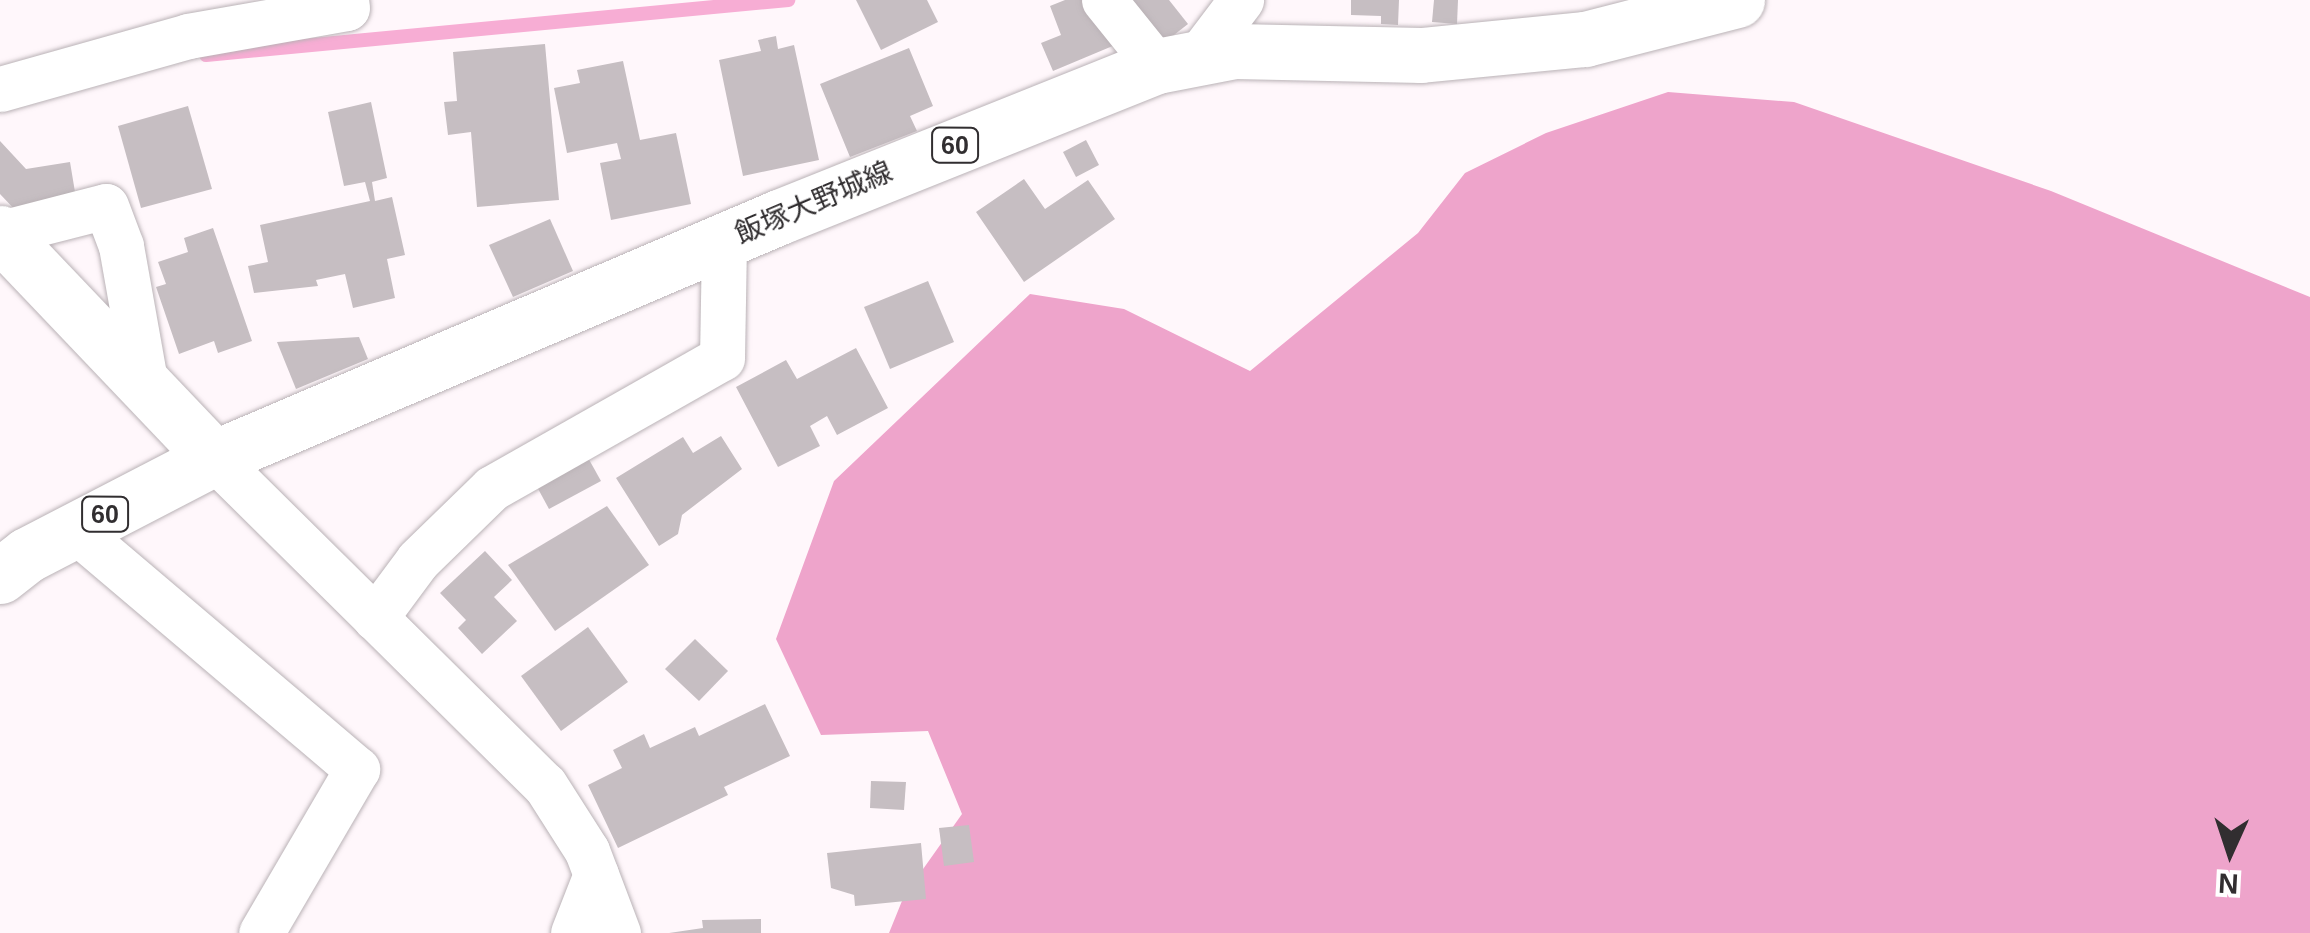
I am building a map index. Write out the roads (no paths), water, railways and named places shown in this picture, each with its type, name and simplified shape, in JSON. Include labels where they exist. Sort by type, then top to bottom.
[{"type":"main road","name":"飯塚大野城線","points":[[0,576],[75,530],[214,458],[724,241],[1177,62],[1235,50],[1421,55],[1585,39],[1737,0]]},
{"type":"main road","points":[[0,233],[214,458]]},
{"type":"street","points":[[0,89],[188,36],[347,8],[346,0]]},
{"type":"street","points":[[1104,0],[1177,62],[1241,0]]},
{"type":"street","points":[[0,233],[106,206],[125,262],[146,386]]},
{"type":"street","points":[[375,618],[418,560],[492,488],[722,358],[724,241]]},
{"type":"street","points":[[214,458],[545,784],[596,874],[618,933]]},
{"type":"street","points":[[75,530],[358,769],[260,933]]},
{"type":"street","points":[[573,933],[596,874]]},
{"type":"waterway","points":[[206,55],[788,0]]}]
